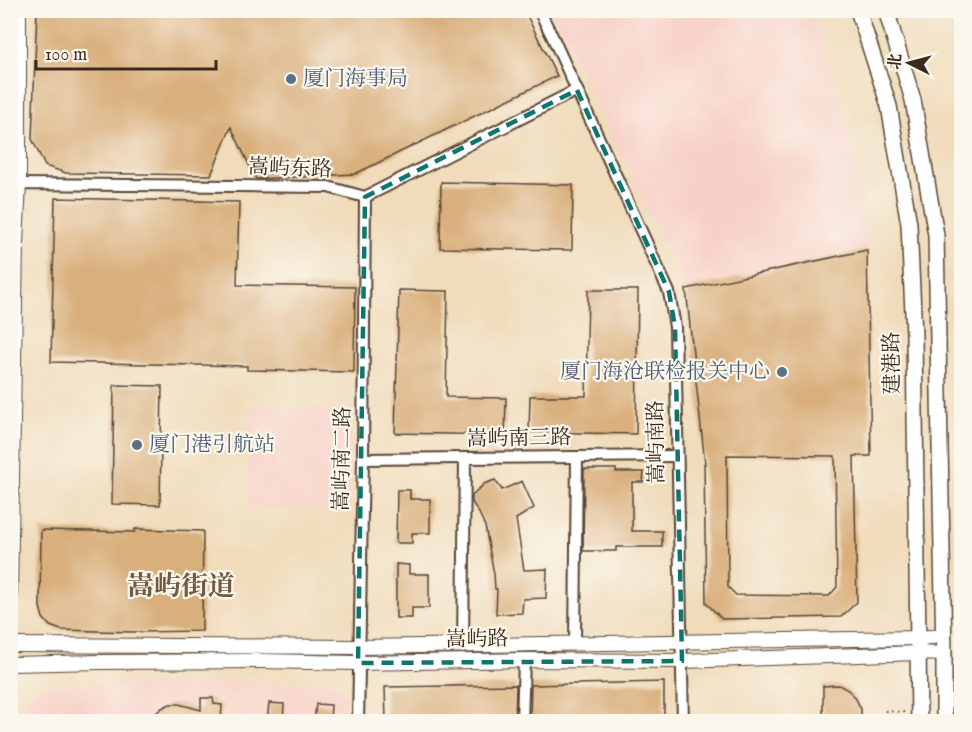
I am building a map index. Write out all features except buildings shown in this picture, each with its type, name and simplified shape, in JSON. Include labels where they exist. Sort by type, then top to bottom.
[{"type":"main road","name":"建港路","points":[[858,10],[889,106],[909,224],[914,335],[919,717]]},
{"type":"main road","points":[[891,12],[913,100],[936,235],[944,722]]},
{"type":"street","points":[[10,596],[19,10]]},
{"type":"street","name":"嵩屿南路","points":[[539,10],[669,292],[675,327],[683,722]]},
{"type":"street","points":[[365,197],[577,90]]},
{"type":"street","name":"嵩屿东路","points":[[15,185],[328,187],[365,197]]},
{"type":"street","name":"嵩屿南二路","points":[[358,722],[365,197]]},
{"type":"street","name":"嵩屿南三路","points":[[363,459],[677,456]]},
{"type":"street","points":[[575,642],[577,457]]},
{"type":"street","points":[[463,645],[465,459]]},
{"type":"street","name":"嵩屿路","points":[[10,664],[261,661],[358,663],[524,660],[682,661],[918,645],[944,636]]},
{"type":"street","name":"嵩屿路","points":[[10,645],[358,647],[682,642],[918,645],[944,654]]},
{"type":"street","points":[[522,722],[524,660]]},
{"type":"path","points":[[885,722],[885,711],[919,717]]},
{"type":"highlighted area","points":[[577,90],[669,292],[675,327],[682,661],[358,663],[365,197]]},
{"type":"shaded area","points":[[551,11],[813,11],[853,150],[867,250],[686,289]]},
{"type":"shaded area","points":[[250,408],[351,409],[350,509],[249,508]]},
{"type":"shaded area","points":[[327,682],[341,689],[345,695],[347,721],[20,722],[29,698],[45,685]]},
{"type":"place","name":"厦门海事局","points":[[291,79]]},
{"type":"place","name":"厦门海沧联检报关中心","points":[[782,372]]},
{"type":"place","name":"厦门港引航站","points":[[137,445]]},
{"type":"district","name":"嵩屿街道","points":[[181,588]]}]
